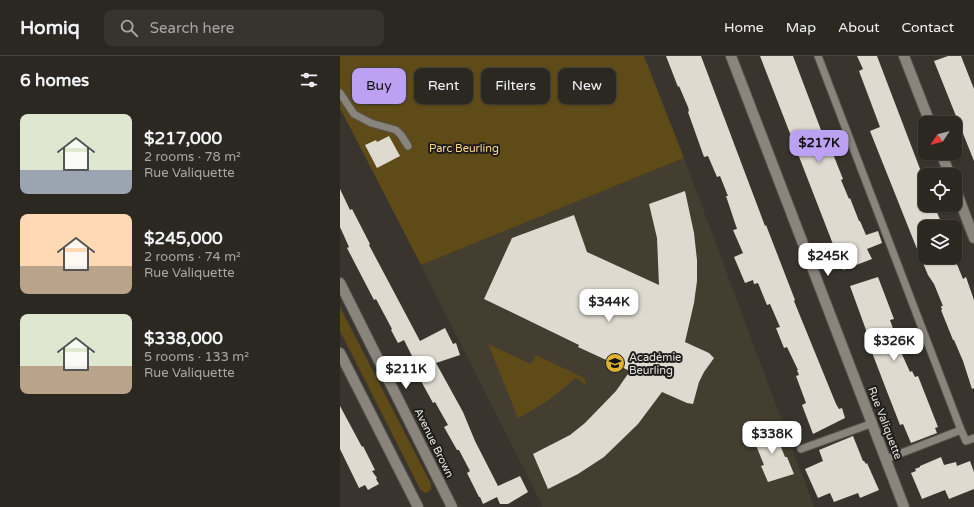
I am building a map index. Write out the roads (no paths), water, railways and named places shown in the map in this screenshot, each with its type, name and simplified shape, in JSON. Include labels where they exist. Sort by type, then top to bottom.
[{"type":"street","name":"Rue Valiquette","points":[[731,56],[904,507]]},
{"type":"street","points":[[904,56],[927,116]]},
{"type":"street","points":[[962,206],[974,238]]},
{"type":"street","name":"Avenue Brown","points":[[340,283],[452,507]]},
{"type":"street","points":[[340,353],[418,507]]},
{"type":"lane","points":[[818,56],[966,441],[974,438]]},
{"type":"lane","points":[[340,93],[354,114],[370,123],[396,130],[408,146]]},
{"type":"lane","points":[[801,449],[873,423]]},
{"type":"lane","points":[[886,459],[962,430]]},
{"type":"place","name":"Académie Beurling","points":[[615,363]]},
{"type":"park label","name":"Parc Beurling","points":[[464,148]]}]
